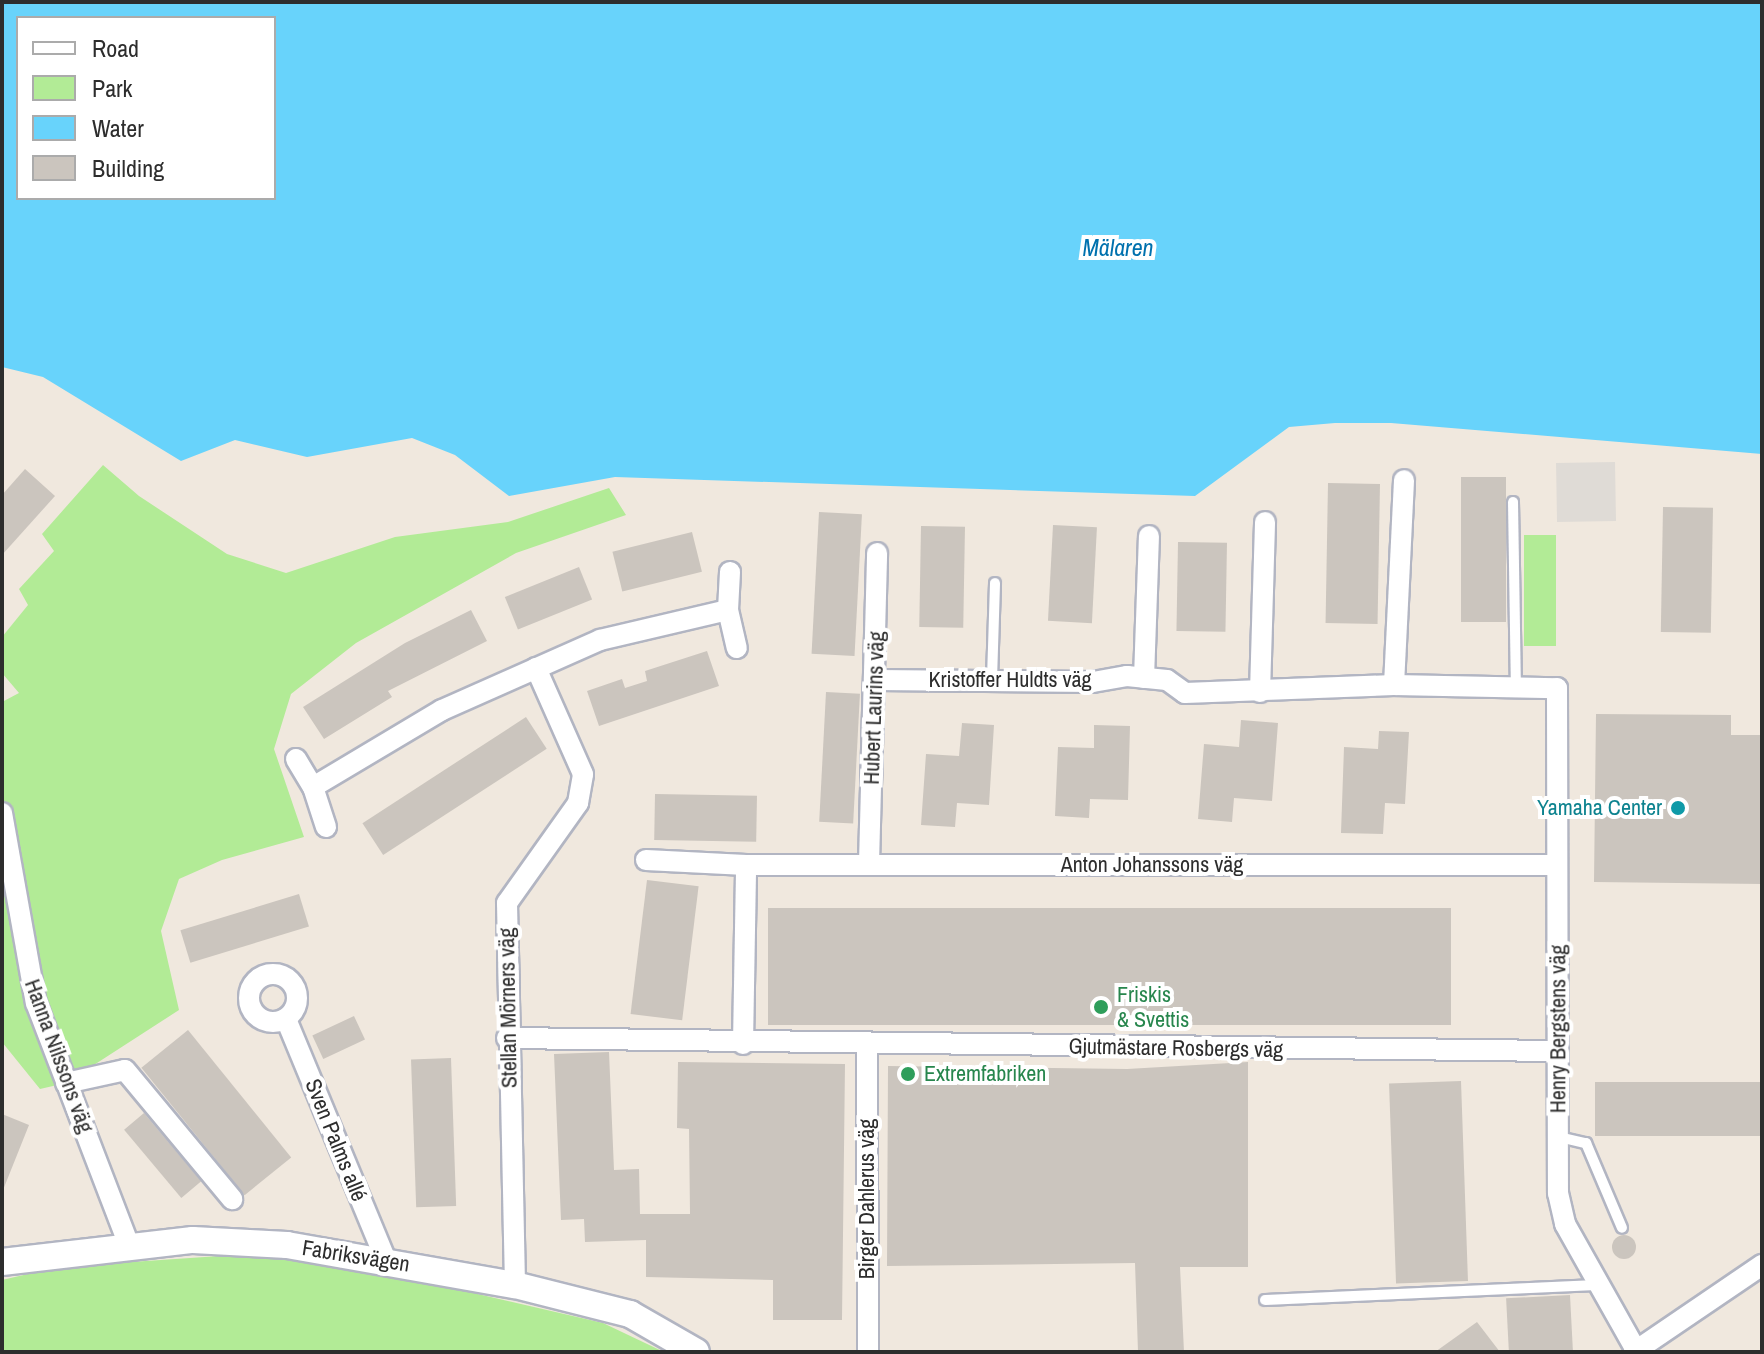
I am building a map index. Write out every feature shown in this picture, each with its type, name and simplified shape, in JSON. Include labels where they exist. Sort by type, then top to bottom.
[{"type":"street","points":[[1394,685],[1404,480]]},
{"type":"street","points":[[1260,692],[1265,522]]},
{"type":"street","points":[[1144,678],[1149,536]]},
{"type":"street","name":"Hubert Laurins väg","points":[[869,863],[877,553]]},
{"type":"street","points":[[730,572],[728,610],[737,648]]},
{"type":"street","points":[[313,787],[442,710],[600,640],[728,610]]},
{"type":"street","name":"Stellan Mörners väg","points":[[515,1285],[507,1038],[507,903],[578,803],[583,774],[536,668]]},
{"type":"street","name":"Kristoffer Huldts väg","points":[[876,680],[1144,678],[1167,680],[1185,693],[1394,685],[1557,688]]},
{"type":"street","name":"Henry Bergstens väg","points":[[1557,688],[1558,1193],[1565,1224],[1635,1351]]},
{"type":"street","points":[[296,759],[313,787],[326,827]]},
{"type":"street","name":"Hanna Nilssons väg","points":[[2,813],[36,1003],[129,1245]]},
{"type":"street","name":"Anton Johanssons väg","points":[[646,860],[746,865],[1557,865]]},
{"type":"street","points":[[743,1044],[746,865]]},
{"type":"street","name":"Sven Palms allé","points":[[286,1019],[386,1260]]},
{"type":"street","name":"Gjutmästare Rosbergs väg","points":[[507,1038],[867,1046],[1557,1051]]},
{"type":"street","name":"Birger Dahlerus väg","points":[[867,1046],[868,1352]]},
{"type":"street","points":[[66,1083],[125,1070],[232,1199]]},
{"type":"street","name":"Fabriksvägen","points":[[2,1262],[193,1240],[287,1245],[515,1285],[630,1314],[696,1352]]},
{"type":"street","points":[[1635,1351],[1762,1265]]},
{"type":"lane","points":[[1513,502],[1516,687]]},
{"type":"lane","points":[[992,679],[995,583]]},
{"type":"lane","points":[[1559,1137],[1586,1143],[1622,1228]]},
{"type":"lane","points":[[1265,1300],[1597,1285]]},
{"type":"green space","points":[[103,465],[139,496],[227,554],[286,573],[395,537],[508,522],[609,488],[626,515],[516,553],[356,643],[291,694],[274,749],[304,837],[222,860],[179,879],[161,931],[179,1010],[66,1083],[40,1089],[2,1042],[2,702],[19,693],[2,673],[2,637],[28,605],[19,589],[54,551],[42,534]]},
{"type":"green space","points":[[1524,535],[1556,535],[1556,646],[1524,646]]},
{"type":"green space","points":[[292,1251],[603,1323],[664,1352],[2,1352],[2,1280],[58,1267]]},
{"type":"shaded area","points":[[1615,462],[1616,521],[1557,522],[1556,463]]},
{"type":"water","name":"Mälaren","points":[[2,2],[1762,2],[1762,454],[1391,423],[1335,423],[1289,427],[1195,496],[615,477],[509,496],[455,455],[412,438],[307,457],[235,440],[181,461],[43,377],[2,367]]},
{"type":"building","points":[[25,469],[55,496],[2,555],[2,495]]},
{"type":"building","points":[[1461,477],[1506,477],[1506,622],[1461,622]]},
{"type":"building","points":[[1328,483],[1380,484],[1378,624],[1326,623]]},
{"type":"building","points":[[1663,507],[1713,508],[1711,633],[1661,632]]},
{"type":"building","points":[[819,512],[862,514],[855,656],[812,654]]},
{"type":"building","points":[[1053,525],[1097,527],[1092,623],[1048,621]]},
{"type":"building","points":[[921,526],[965,527],[963,628],[919,627]]},
{"type":"building","points":[[692,532],[702,572],[622,592],[612,552]]},
{"type":"building","points":[[1178,542],[1227,543],[1225,632],[1176,631]]},
{"type":"building","points":[[579,567],[592,599],[518,629],[505,597]]},
{"type":"building","points":[[471,610],[487,641],[388,691],[392,697],[324,739],[303,707],[405,643]]},
{"type":"building","points":[[707,651],[719,686],[599,726],[587,691],[622,679],[625,688],[647,681],[645,671]]},
{"type":"building","points":[[826,692],[860,694],[853,824],[819,822]]},
{"type":"building","name":"Yamaha Center","points":[[1596,714],[1731,715],[1731,735],[1762,735],[1762,884],[1594,882]]},
{"type":"building","points":[[526,717],[547,749],[383,855],[362,823]]},
{"type":"building","points":[[1241,720],[1278,723],[1272,801],[1234,798],[1232,822],[1198,819],[1204,744],[1239,747]]},
{"type":"building","points":[[962,723],[994,725],[989,805],[957,803],[955,827],[921,825],[926,754],[959,756]]},
{"type":"building","points":[[1094,725],[1130,726],[1128,800],[1090,799],[1089,818],[1055,816],[1058,747],[1094,748]]},
{"type":"building","points":[[1379,731],[1409,732],[1405,804],[1385,803],[1383,834],[1341,833],[1344,747],[1378,749]]},
{"type":"building","points":[[655,794],[757,796],[756,842],[654,840]]},
{"type":"building","points":[[647,880],[699,886],[682,1020],[631,1014]]},
{"type":"building","points":[[299,894],[309,927],[190,963],[180,930]]},
{"type":"building","points":[[768,908],[1451,908],[1451,1025],[768,1025]]},
{"type":"building","points":[[354,1016],[365,1040],[323,1059],[312,1035]]},
{"type":"building","points":[[188,1030],[291,1157],[245,1195],[141,1068]]},
{"type":"building","points":[[609,1052],[614,1170],[639,1169],[640,1214],[690,1214],[689,1129],[677,1128],[678,1062],[845,1064],[842,1320],[773,1320],[773,1280],[646,1277],[646,1240],[585,1242],[584,1219],[561,1220],[554,1054]]},
{"type":"building","points":[[451,1058],[456,1206],[416,1207],[411,1059]]},
{"type":"building","points":[[1248,1062],[1248,1267],[1180,1267],[1184,1352],[1138,1352],[1135,1263],[887,1266],[888,1066],[1127,1069]]},
{"type":"building","points":[[1461,1081],[1468,1281],[1396,1283],[1389,1084]]},
{"type":"building","points":[[1595,1082],[1762,1082],[1762,1136],[1595,1136]]},
{"type":"building","points":[[144,1113],[201,1181],[181,1198],[124,1130]]},
{"type":"building","points":[[2,1114],[29,1125],[3,1190],[2,1190]]},
{"type":"building","points":[[1624,1235],[1633,1238],[1636,1247],[1633,1256],[1624,1259],[1615,1256],[1612,1247],[1615,1238]]},
{"type":"building","points":[[1570,1295],[1573,1352],[1509,1352],[1506,1298]]},
{"type":"building","points":[[1477,1322],[1500,1352],[1435,1352]]},
{"type":"place","name":"Yamaha Center","points":[[1678,808]]},
{"type":"place","name":"Friskis & Svettis","points":[[1101,1007]]},
{"type":"place","name":"Extremfabriken","points":[[908,1074]]}]
